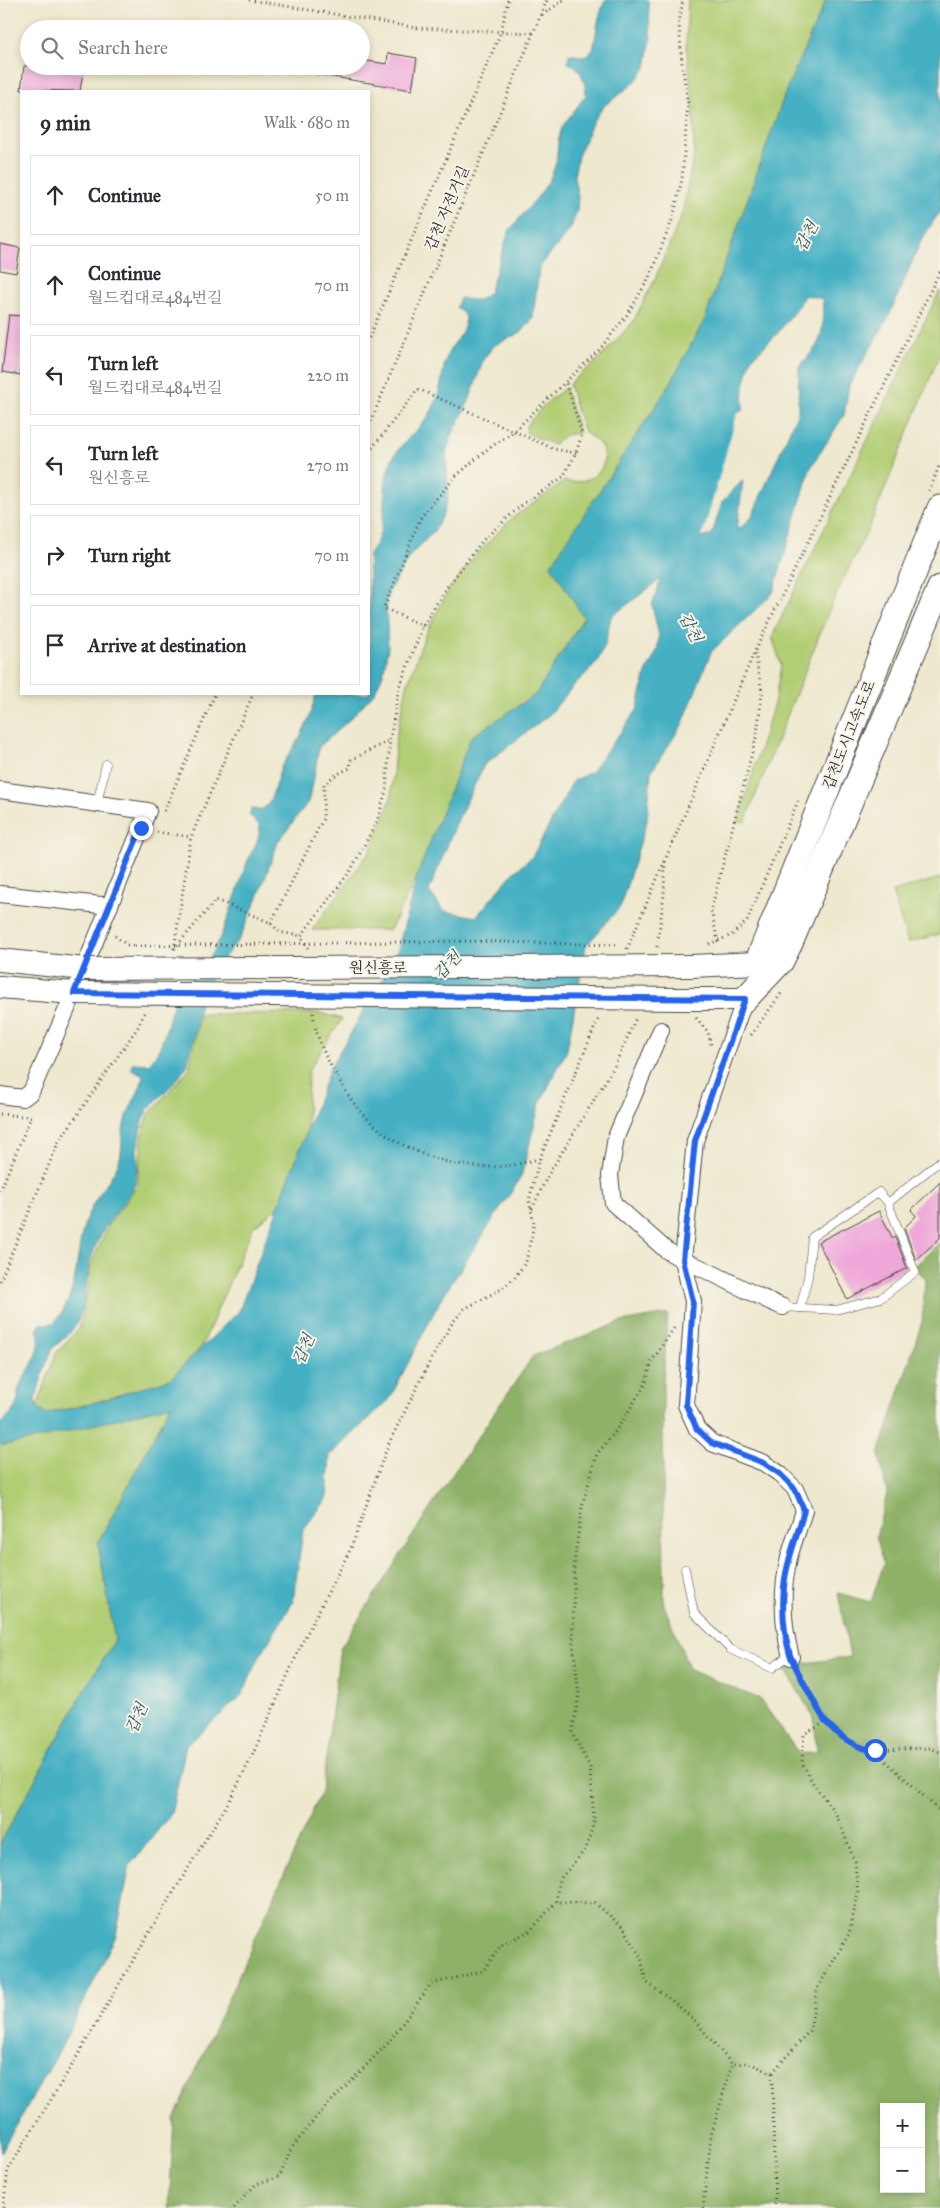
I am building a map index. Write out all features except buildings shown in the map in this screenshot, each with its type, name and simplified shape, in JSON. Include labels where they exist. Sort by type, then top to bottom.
[{"type":"main road","name":"갑천도시고속도로","points":[[757,963],[940,508]]},
{"type":"main road","name":"갑천도시고속도로","points":[[745,999],[780,961],[791,941],[936,615],[940,588]]},
{"type":"street","points":[[904,596],[936,615]]},
{"type":"street","points":[[0,790],[148,811],[84,969],[31,1092],[23,1098],[0,1095]]},
{"type":"street","points":[[0,894],[110,906]]},
{"type":"street","name":"원신흥로","points":[[0,960],[84,969],[690,966],[757,963]]},
{"type":"street","points":[[757,963],[695,1141],[683,1260],[693,1301],[686,1405],[697,1429],[712,1443],[764,1463],[780,1474],[795,1489],[804,1510],[789,1557],[784,1587],[784,1624],[791,1656]]},
{"type":"street","name":"원신흥로","points":[[0,986],[74,993],[685,1006],[745,999]]},
{"type":"street","points":[[662,1030],[616,1137],[610,1174],[613,1204],[666,1250],[683,1260],[721,1276],[762,1298],[791,1307]]},
{"type":"lane","points":[[97,804],[106,764]]},
{"type":"lane","points":[[888,1203],[940,1161]]},
{"type":"lane","points":[[879,1192],[888,1203],[915,1272],[881,1298],[836,1310],[791,1307],[808,1277],[812,1237],[879,1192]]},
{"type":"lane","points":[[685,1569],[694,1612],[730,1649],[772,1668],[791,1656]]},
{"type":"path","points":[[249,0],[370,20]]},
{"type":"path","points":[[370,336],[501,32],[508,0]]},
{"type":"path","name":"갑천 자전거길","points":[[370,424],[547,0]]},
{"type":"path","points":[[540,16],[564,0]]},
{"type":"path","points":[[423,626],[384,608],[421,517],[455,477],[485,451],[513,432],[599,350],[627,315],[649,278],[673,218],[682,180],[688,103],[682,66],[679,23],[683,0]]},
{"type":"path","points":[[370,20],[418,28],[533,33]]},
{"type":"path","points":[[626,952],[754,653],[940,271]]},
{"type":"path","points":[[301,936],[351,870],[377,821],[386,791],[390,740],[399,688],[423,626],[444,591],[482,540],[524,503],[563,477],[576,453],[582,434],[566,383]]},
{"type":"path","points":[[370,451],[418,389],[481,415],[513,432],[554,449],[576,453]]},
{"type":"path","points":[[718,942],[710,910],[757,734],[762,693],[754,653]]},
{"type":"path","points":[[163,815],[215,695]]},
{"type":"path","points":[[270,923],[323,819],[324,784],[334,776],[350,768],[351,760],[390,740]]},
{"type":"path","points":[[159,823],[155,832],[192,837]]},
{"type":"path","points":[[656,953],[664,895],[666,858]]},
{"type":"path","points":[[174,950],[216,900],[270,923],[279,932],[301,936],[309,950]]},
{"type":"path","points":[[115,936],[127,945],[135,946],[463,941],[630,945]]},
{"type":"path","points":[[650,946],[659,946]]},
{"type":"path","points":[[685,1006],[708,1032],[710,1052]]},
{"type":"path","points":[[312,1008],[315,1034],[348,1095],[363,1115],[398,1141],[430,1158],[470,1165],[505,1166],[540,1158]]},
{"type":"path","points":[[532,1209],[547,1177],[614,1067],[639,1011]]},
{"type":"path","points":[[3,2208],[8,2170],[231,1798],[302,1643],[351,1548],[388,1445],[430,1361],[453,1322],[464,1309],[503,1288],[515,1277],[526,1262],[534,1224],[529,1200],[540,1158],[599,1016]]},
{"type":"path","points":[[0,1191],[31,1117]]},
{"type":"path","points":[[234,2208],[256,2184],[280,2176],[291,2149],[317,2116],[388,2043],[431,1984],[483,1971],[501,1945],[530,1930],[556,1902],[559,1880],[586,1849],[594,1822],[590,1767],[572,1734],[579,1694],[573,1643],[574,1564],[582,1506],[597,1454],[615,1432],[644,1385],[652,1361],[693,1301]]},
{"type":"path","points":[[791,1656],[826,1722],[853,1744],[868,1750],[930,1748],[940,1752]]},
{"type":"path","points":[[775,2208],[772,2074],[810,2030],[817,1989],[849,1934],[858,1894],[855,1862],[836,1814],[812,1782],[802,1762],[804,1734],[826,1722]]},
{"type":"path","points":[[875,1750],[940,1811]]},
{"type":"path","points":[[556,1902],[595,1903],[624,1928],[641,1958],[646,1982],[675,2003],[695,2021],[732,2064]]},
{"type":"path","points":[[732,2064],[749,2063],[772,2074]]},
{"type":"path","points":[[703,2208],[711,2136],[732,2064]]},
{"type":"green space","points":[[688,0],[826,0],[787,88],[705,319],[670,384],[551,565],[584,617],[536,694],[471,737],[417,876],[390,930],[312,930],[370,851],[391,798],[396,737],[407,686],[425,635],[448,591],[475,556],[511,519],[565,481],[581,481],[595,475],[603,464],[602,448],[599,443],[585,432],[569,384],[599,359],[633,322],[655,279],[682,214],[694,154],[693,104],[686,44]]},
{"type":"green space","points":[[940,290],[940,354],[870,525],[832,603],[745,822],[738,821],[775,700],[781,665],[772,637]]},
{"type":"green space","points":[[565,388],[579,433],[565,435],[554,445],[527,433],[526,426],[545,404]]},
{"type":"green space","points":[[940,878],[940,934],[908,943],[892,892]]},
{"type":"green space","points":[[321,1013],[342,1019],[308,1071],[307,1131],[278,1207],[253,1227],[202,1346],[170,1379],[90,1404],[45,1414],[37,1407],[56,1353],[79,1329],[88,1290],[91,1264],[108,1226],[137,1186],[143,1131],[149,1114],[189,1069],[200,1014]]},
{"type":"green space","points":[[940,1242],[940,2208],[169,2208],[174,2119],[322,1790],[340,1648],[448,1481],[533,1356],[621,1322],[668,1314],[663,1381],[664,1605],[690,1670],[760,1699],[799,1754],[817,1752],[814,1718],[783,1666],[850,1657],[838,1593],[871,1602],[884,1563],[876,1536],[887,1494],[879,1454],[922,1322],[925,1281],[916,1265]]},
{"type":"green space","points":[[171,1404],[98,1543],[115,1640],[80,1698],[0,1844],[0,1446],[38,1439]]},
{"type":"water","points":[[605,0],[648,0],[651,39],[646,68],[633,84],[605,105],[593,121],[578,156],[574,177],[578,197],[577,210],[571,228],[539,268],[533,318],[523,331],[495,345],[484,358],[469,401],[452,435],[446,452],[448,498],[442,517],[434,531],[410,556],[389,591],[386,601],[388,648],[383,674],[375,692],[350,719],[319,747],[308,802],[278,842],[260,892],[240,938],[217,966],[204,990],[187,1066],[176,1081],[147,1110],[140,1131],[137,1149],[138,1167],[133,1189],[104,1229],[96,1245],[89,1264],[84,1304],[77,1323],[69,1334],[53,1348],[45,1367],[35,1400],[37,1407],[45,1414],[90,1404],[170,1379],[239,1311],[331,1066],[396,956],[417,876],[471,737],[536,694],[584,618],[551,565],[670,384],[705,319],[787,88],[826,0],[940,0],[940,211],[921,241],[888,318],[849,385],[844,415],[810,469],[773,593],[711,652],[682,725],[651,772],[647,821],[620,907],[586,946],[567,1050],[540,1103],[521,1177],[441,1299],[389,1400],[330,1455],[327,1499],[303,1530],[293,1602],[260,1656],[242,1695],[186,1746],[171,1814],[130,1865],[116,1936],[59,2052],[0,2153],[0,1844],[80,1698],[115,1640],[98,1543],[171,1405],[38,1439],[0,1446],[0,1424],[10,1415],[18,1401],[19,1387],[34,1360],[39,1345],[37,1330],[41,1324],[54,1323],[68,1302],[72,1290],[80,1242],[89,1212],[119,1161],[124,1125],[143,1079],[142,1074],[131,1069],[132,1063],[149,1064],[155,1056],[160,1047],[179,991],[212,954],[231,910],[246,865],[260,832],[260,826],[249,815],[251,809],[260,810],[267,806],[281,767],[300,737],[310,716],[316,695],[370,695],[370,552],[376,543],[383,519],[386,480],[389,468],[398,450],[425,421],[436,402],[447,356],[463,330],[464,315],[456,308],[460,298],[475,300],[489,293],[509,231],[550,179],[556,163],[562,127],[586,95],[584,80],[580,71],[568,63],[569,54],[585,57],[593,50],[599,17]],"holes":[[[806,295],[823,299],[821,336],[814,349],[799,366],[798,412],[751,518],[737,531],[743,480],[722,502],[712,534],[691,543],[678,516],[693,492],[696,464],[708,429],[743,410],[744,386],[751,359],[778,333]],[[661,579],[652,605],[659,636],[657,651],[646,673],[637,710],[591,772],[573,781],[532,857],[512,874],[476,917],[444,911],[429,891],[459,817],[484,765],[550,714],[575,684],[596,664],[605,645],[611,617]]]},
{"type":"waterway","name":"갑천","points":[[679,576],[686,539],[730,384]]},
{"type":"route","points":[[141,828],[74,993],[745,999],[695,1141],[683,1260],[693,1301],[686,1405],[697,1429],[712,1443],[726,1450],[764,1463],[780,1474],[795,1489],[804,1510],[789,1557],[784,1587],[784,1624],[790,1655],[826,1722],[853,1744],[868,1750],[875,1750]]}]
